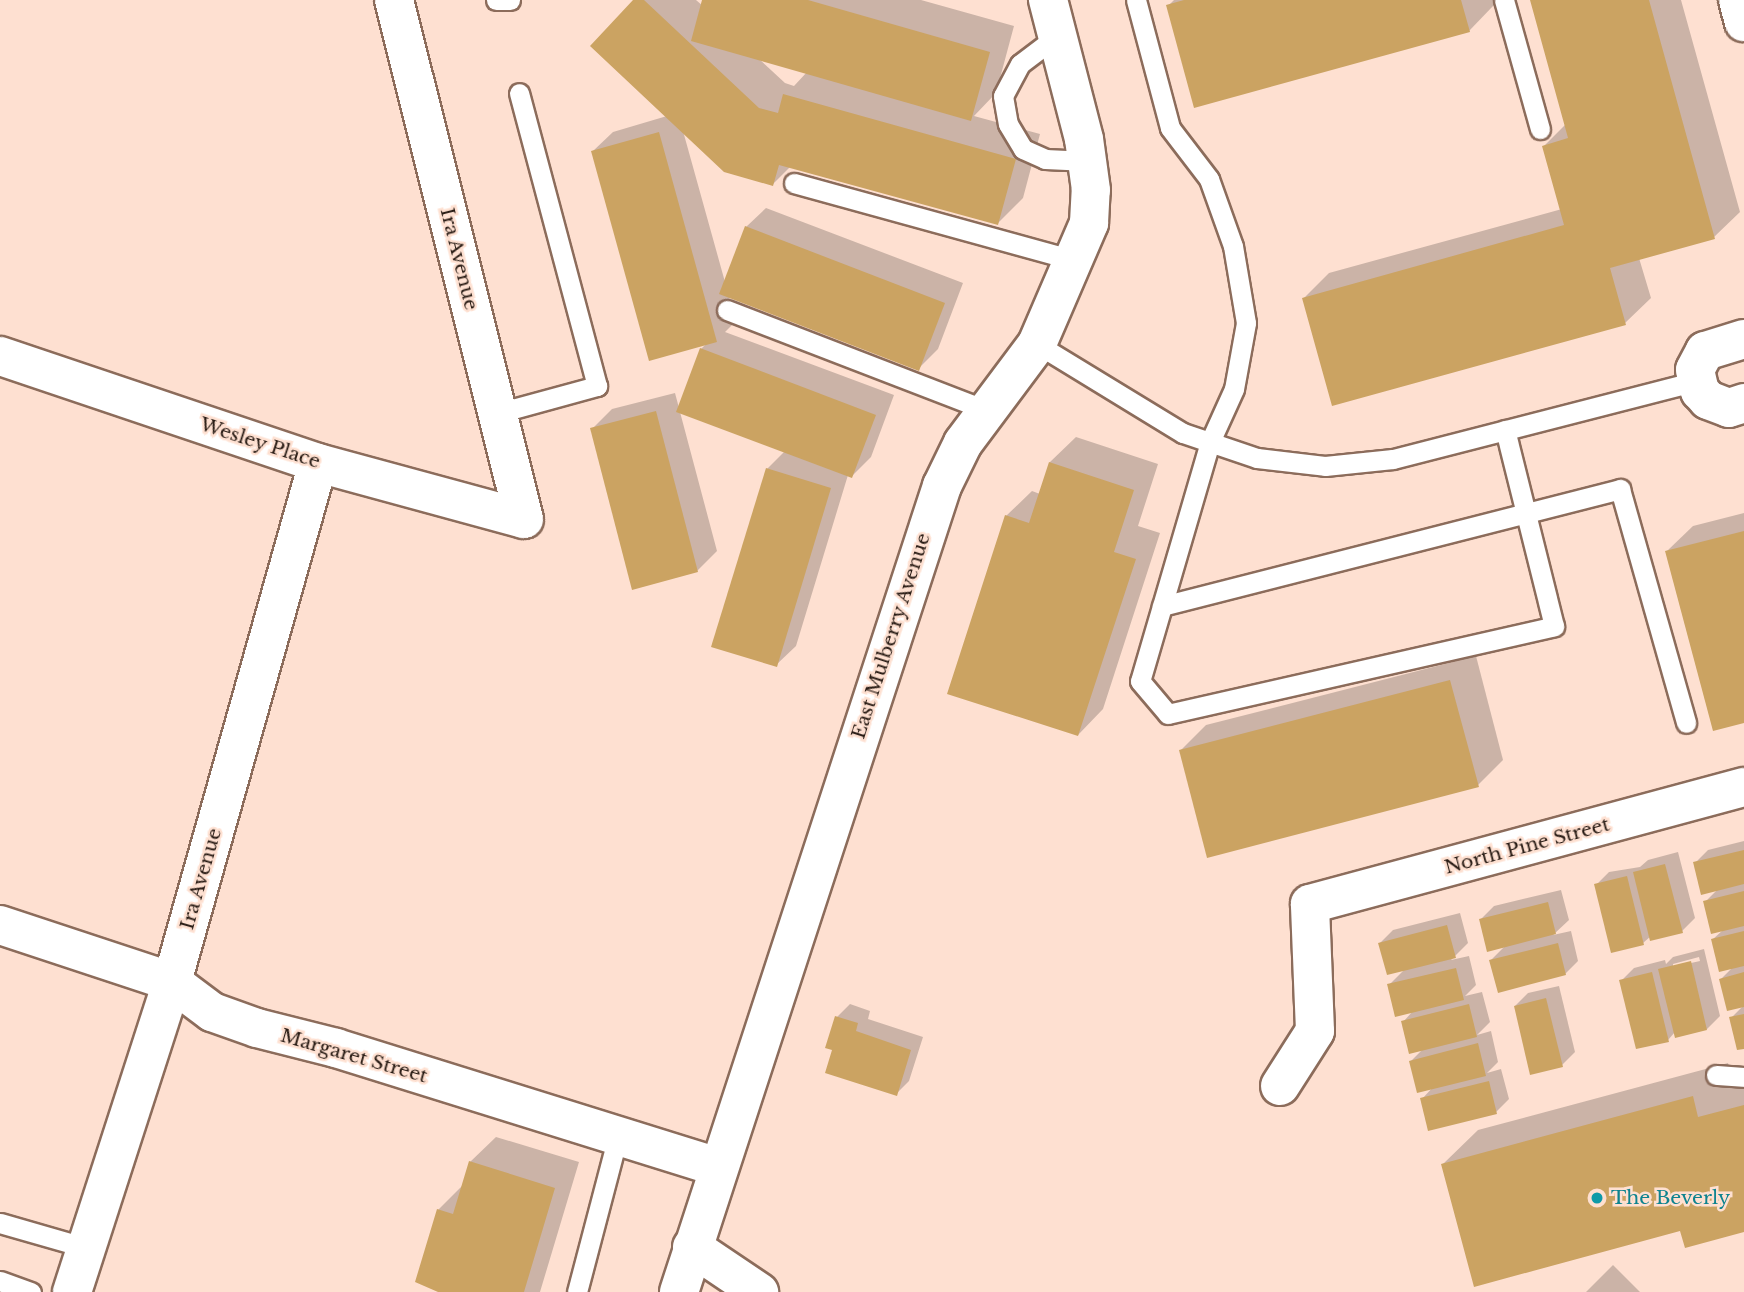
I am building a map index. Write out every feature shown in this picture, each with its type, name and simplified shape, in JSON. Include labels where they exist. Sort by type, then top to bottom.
[{"type":"street","name":"Ira Avenue","points":[[394,0],[524,519]]},
{"type":"street","points":[[1738,0],[1744,22]]},
{"type":"street","name":"East Mulberry Avenue","points":[[679,1292],[925,531],[963,443],[1037,344],[1089,223],[1088,161],[1052,18]]},
{"type":"street","points":[[1744,339],[1705,351],[1695,370],[1700,391],[1718,405],[1744,403]]},
{"type":"street","name":"Wesley Place","points":[[0,356],[318,463],[524,519]]},
{"type":"street","name":"Ira Avenue","points":[[72,1292],[172,982],[318,463]]},
{"type":"street","name":"North Pine Street","points":[[1280,1086],[1315,1031],[1310,904],[1744,787]]},
{"type":"street","name":"Margaret Street","points":[[0,925],[172,982],[212,1012],[245,1024],[718,1167]]},
{"type":"street","points":[[692,1247],[759,1292]]},
{"type":"lane","points":[[496,0],[510,0]]},
{"type":"lane","points":[[1136,0],[1170,128],[1209,179],[1233,246],[1247,323],[1234,389],[1210,442],[1140,681],[1168,714],[1554,626],[1505,430]]},
{"type":"lane","points":[[1504,0],[1540,129]]},
{"type":"lane","points":[[1052,18],[1020,64],[1003,96],[1007,124],[1023,149],[1045,159],[1088,161]]},
{"type":"lane","points":[[498,413],[597,387],[519,93]]},
{"type":"lane","points":[[794,183],[1073,260]]},
{"type":"lane","points":[[727,310],[986,410]]},
{"type":"lane","points":[[1037,344],[1184,433],[1256,458],[1325,466],[1393,459],[1696,381]]},
{"type":"lane","points":[[1162,606],[1620,489],[1686,723]]},
{"type":"lane","points":[[1716,1075],[1744,1077]]},
{"type":"lane","points":[[577,1292],[618,1136]]},
{"type":"lane","points":[[0,1223],[87,1248]]},
{"type":"lane","points":[[1,1284],[31,1292]]},
{"type":"building","points":[[633,0],[644,0],[759,108],[778,113],[783,94],[1016,159],[998,225],[779,165],[773,186],[724,172],[590,46]]},
{"type":"building","points":[[702,0],[808,0],[990,52],[971,121],[691,41]]},
{"type":"building","points":[[1184,0],[1461,0],[1470,32],[1194,108],[1166,5]]},
{"type":"building","points":[[1530,0],[1649,0],[1715,239],[1610,268],[1626,325],[1332,406],[1302,298],[1564,225],[1542,146],[1568,138]]},
{"type":"building","points":[[659,132],[717,342],[649,361],[591,151]]},
{"type":"building","points":[[745,226],[945,303],[919,371],[719,294]]},
{"type":"building","points":[[700,348],[876,415],[852,478],[676,412]]},
{"type":"building","points":[[656,411],[698,572],[632,590],[590,428]]},
{"type":"building","points":[[1049,462],[1134,490],[1114,552],[1136,559],[1078,736],[947,694],[1005,515],[1029,523]]},
{"type":"building","points":[[766,468],[831,488],[777,667],[711,647]]},
{"type":"building","points":[[1744,531],[1744,723],[1713,731],[1665,551]]},
{"type":"building","points":[[1450,680],[1479,787],[1207,858],[1179,750]]},
{"type":"building","points":[[1744,850],[1744,884],[1701,895],[1693,862]]},
{"type":"building","points":[[1665,864],[1683,933],[1650,941],[1633,872]]},
{"type":"building","points":[[1627,876],[1644,945],[1611,953],[1594,884]]},
{"type":"building","points":[[1744,891],[1744,926],[1711,934],[1703,901]]},
{"type":"building","points":[[1548,902],[1556,934],[1487,952],[1479,919]]},
{"type":"building","points":[[1447,925],[1456,958],[1387,975],[1378,943]]},
{"type":"building","points":[[1744,931],[1744,966],[1719,972],[1711,939]]},
{"type":"building","points":[[1558,943],[1566,975],[1498,993],[1489,960]]},
{"type":"building","points":[[1691,961],[1707,1030],[1675,1038],[1658,969]]},
{"type":"building","points":[[1456,968],[1464,1000],[1395,1017],[1387,984]]},
{"type":"building","points":[[1652,972],[1669,1042],[1636,1049],[1619,980]]},
{"type":"building","points":[[1744,972],[1744,1007],[1727,1011],[1719,979]]},
{"type":"building","points":[[1546,998],[1563,1067],[1530,1075],[1514,1006]]},
{"type":"building","points":[[1469,1004],[1477,1037],[1409,1054],[1401,1021]]},
{"type":"building","points":[[1744,1014],[1744,1049],[1737,1050],[1729,1017]]},
{"type":"building","points":[[835,1016],[858,1023],[856,1031],[911,1050],[897,1096],[825,1073],[832,1050],[825,1048]]},
{"type":"building","points":[[1478,1043],[1486,1076],[1417,1093],[1409,1061]]},
{"type":"building","points":[[1489,1081],[1497,1114],[1428,1131],[1420,1098]]},
{"type":"building","name":"The Beverly","points":[[1693,1096],[1698,1117],[1744,1105],[1744,1232],[1685,1248],[1680,1231],[1474,1287],[1441,1164]]},
{"type":"building","points":[[469,1161],[555,1188],[524,1292],[438,1292],[415,1282],[437,1209],[453,1214]]},
{"type":"place","name":"The Beverly","points":[[1597,1198]]}]
